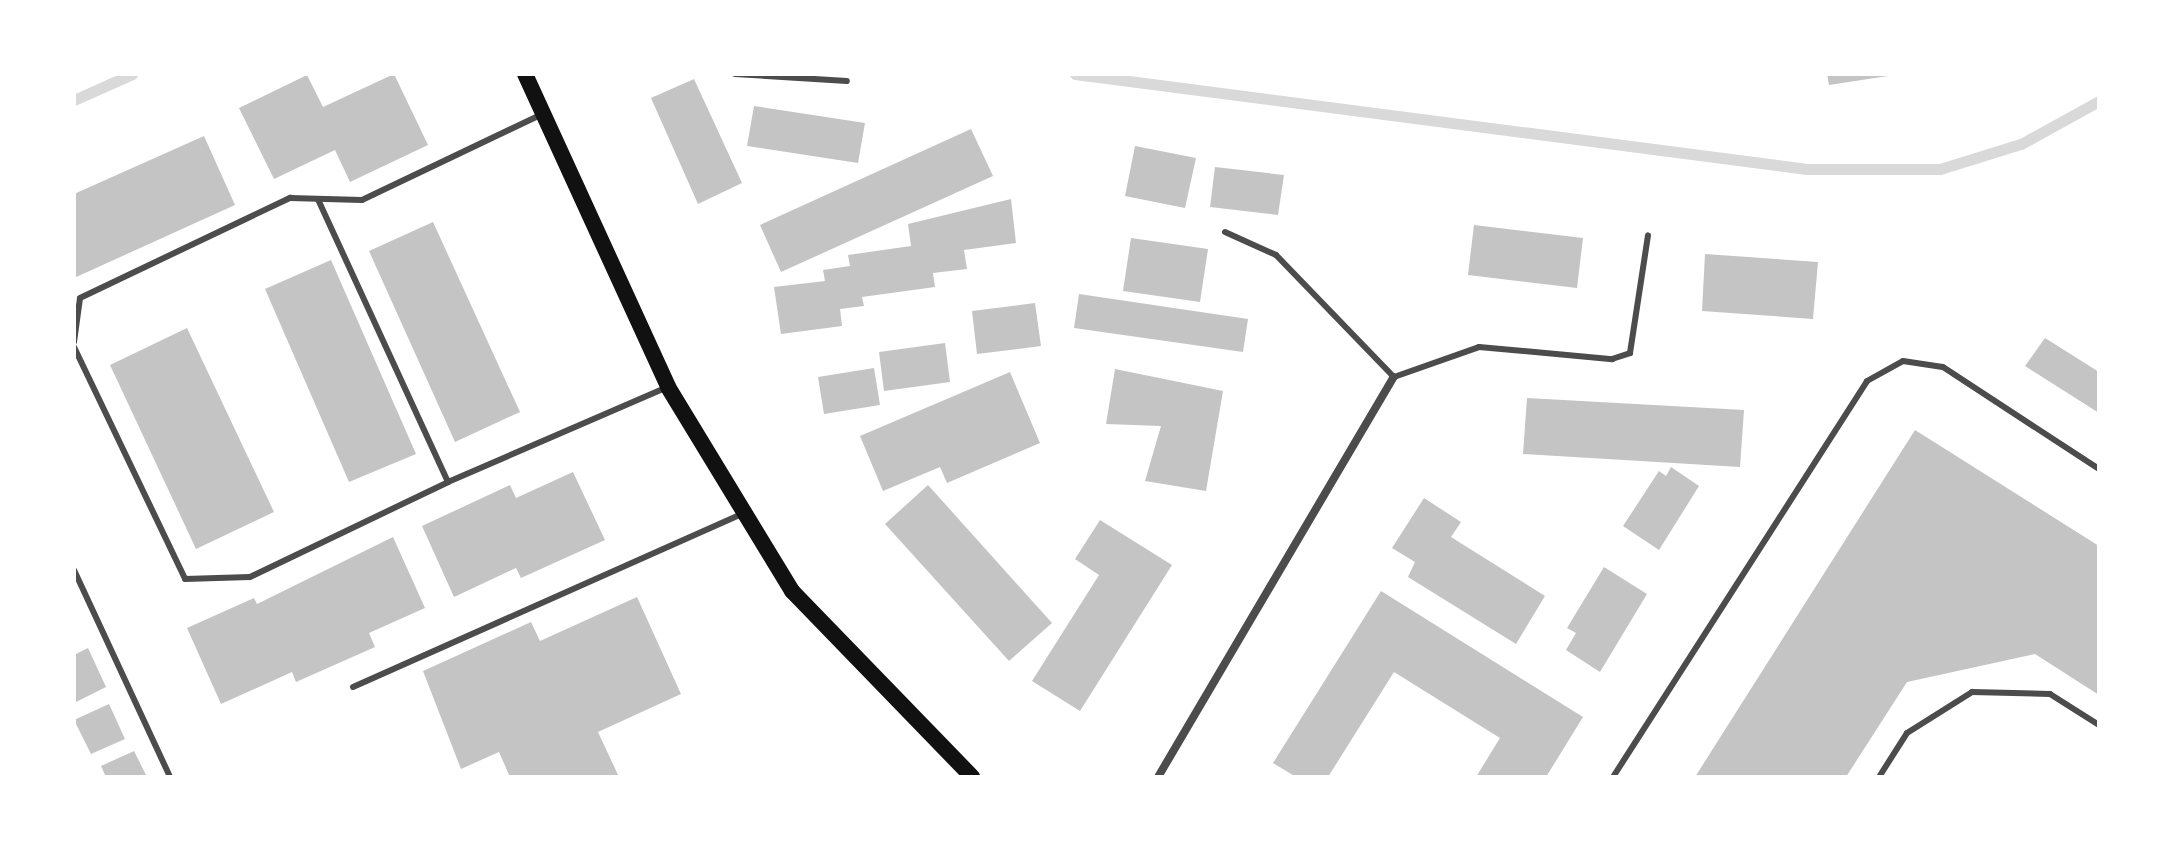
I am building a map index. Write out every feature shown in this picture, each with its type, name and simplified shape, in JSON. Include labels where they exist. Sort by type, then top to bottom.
[{"type":"main road","points":[[531,75],[543,114],[668,387],[792,591],[972,777]]},
{"type":"street","points":[[1158,777],[1394,377]]},
{"type":"lane","points":[[735,74],[847,81]]},
{"type":"lane","points":[[543,114],[362,200],[290,198],[80,298],[74,344],[185,579],[250,577],[448,482],[668,387]]},
{"type":"lane","points":[[318,199],[448,482]]},
{"type":"lane","points":[[1225,232],[1276,255],[1394,377],[1479,347],[1612,359],[1630,353],[1648,235]]},
{"type":"lane","points":[[1613,777],[1867,381],[1903,361],[1943,367],[2099,469]]},
{"type":"lane","points":[[353,687],[744,513]]},
{"type":"lane","points":[[74,570],[170,777]]},
{"type":"lane","points":[[1879,777],[1907,733],[1972,692],[2050,694],[2099,725]]},
{"type":"building","points":[[394,74],[428,145],[350,182],[335,150],[274,179],[239,108],[307,75],[323,107]]},
{"type":"building","points":[[1827,74],[1888,74],[1888,76],[1829,85]]},
{"type":"building","points":[[694,79],[742,183],[698,204],[651,98]]},
{"type":"building","points":[[754,106],[865,123],[858,163],[747,146]]},
{"type":"building","points":[[971,129],[993,176],[781,272],[760,225]]},
{"type":"building","points":[[204,136],[235,205],[74,278],[74,194]]},
{"type":"building","points":[[1135,146],[1196,158],[1185,208],[1125,196]]},
{"type":"building","points":[[1215,167],[1284,175],[1278,215],[1210,207]]},
{"type":"building","points":[[1011,199],[1016,243],[964,250],[967,269],[933,273],[935,287],[862,297],[864,306],[840,309],[842,326],[781,334],[774,287],[825,281],[823,270],[850,266],[848,255],[911,246],[908,224]]},
{"type":"building","points":[[433,222],[520,412],[455,442],[369,251]]},
{"type":"building","points":[[1474,225],[1583,238],[1577,288],[1468,275]]},
{"type":"building","points":[[1131,238],[1208,249],[1200,302],[1123,291]]},
{"type":"building","points":[[1705,254],[1818,262],[1813,319],[1702,311]]},
{"type":"building","points":[[331,260],[416,454],[349,482],[265,289]]},
{"type":"building","points":[[1079,294],[1248,319],[1243,352],[1074,328]]},
{"type":"building","points":[[1035,303],[1041,346],[977,354],[972,311]]},
{"type":"building","points":[[187,328],[274,512],[196,549],[110,365]]},
{"type":"building","points":[[2045,338],[2099,372],[2099,413],[2025,366]]},
{"type":"building","points":[[945,343],[950,382],[884,391],[879,352]]},
{"type":"building","points":[[874,368],[880,405],[824,414],[818,377]]},
{"type":"building","points":[[1115,369],[1223,391],[1206,491],[1145,481],[1161,426],[1106,424]]},
{"type":"building","points":[[1010,372],[1040,443],[947,483],[940,467],[883,491],[860,436]]},
{"type":"building","points":[[1527,398],[1744,410],[1740,467],[1523,454]]},
{"type":"building","points":[[1915,430],[2099,546],[2099,695],[2035,654],[1907,682],[1846,777],[1695,777]]},
{"type":"building","points":[[1671,467],[1699,486],[1659,550],[1623,526],[1659,471],[1666,476]]},
{"type":"building","points":[[573,472],[605,540],[521,578],[516,568],[454,597],[422,526],[510,485],[516,498]]},
{"type":"building","points":[[928,485],[1052,623],[1009,661],[885,524]]},
{"type":"building","points":[[1424,498],[1461,522],[1451,537],[1545,596],[1516,644],[1408,577],[1415,562],[1392,548]]},
{"type":"building","points":[[1100,520],[1172,565],[1080,711],[1032,681],[1099,575],[1075,559]]},
{"type":"building","points":[[393,537],[425,608],[369,633],[375,647],[296,682],[292,672],[221,704],[187,628],[254,598],[257,604]]},
{"type":"building","points":[[1604,567],[1647,594],[1600,672],[1566,650],[1576,633],[1567,628]]},
{"type":"building","points":[[1381,591],[1583,717],[1546,777],[1476,777],[1500,738],[1394,672],[1328,777],[1296,777],[1273,763]]},
{"type":"building","points":[[637,597],[681,694],[598,732],[619,777],[510,777],[499,752],[461,769],[423,671],[531,622],[540,641]]},
{"type":"building","points":[[88,648],[106,687],[74,703],[74,655]]},
{"type":"building","points":[[109,704],[125,739],[91,754],[74,720]]},
{"type":"building","points":[[134,751],[147,777],[106,777],[101,766]]},
{"type":"waterway","points":[[74,100],[132,74]]},
{"type":"waterway","points":[[1075,74],[1807,169],[1940,169],[2021,144],[2099,101]]}]
